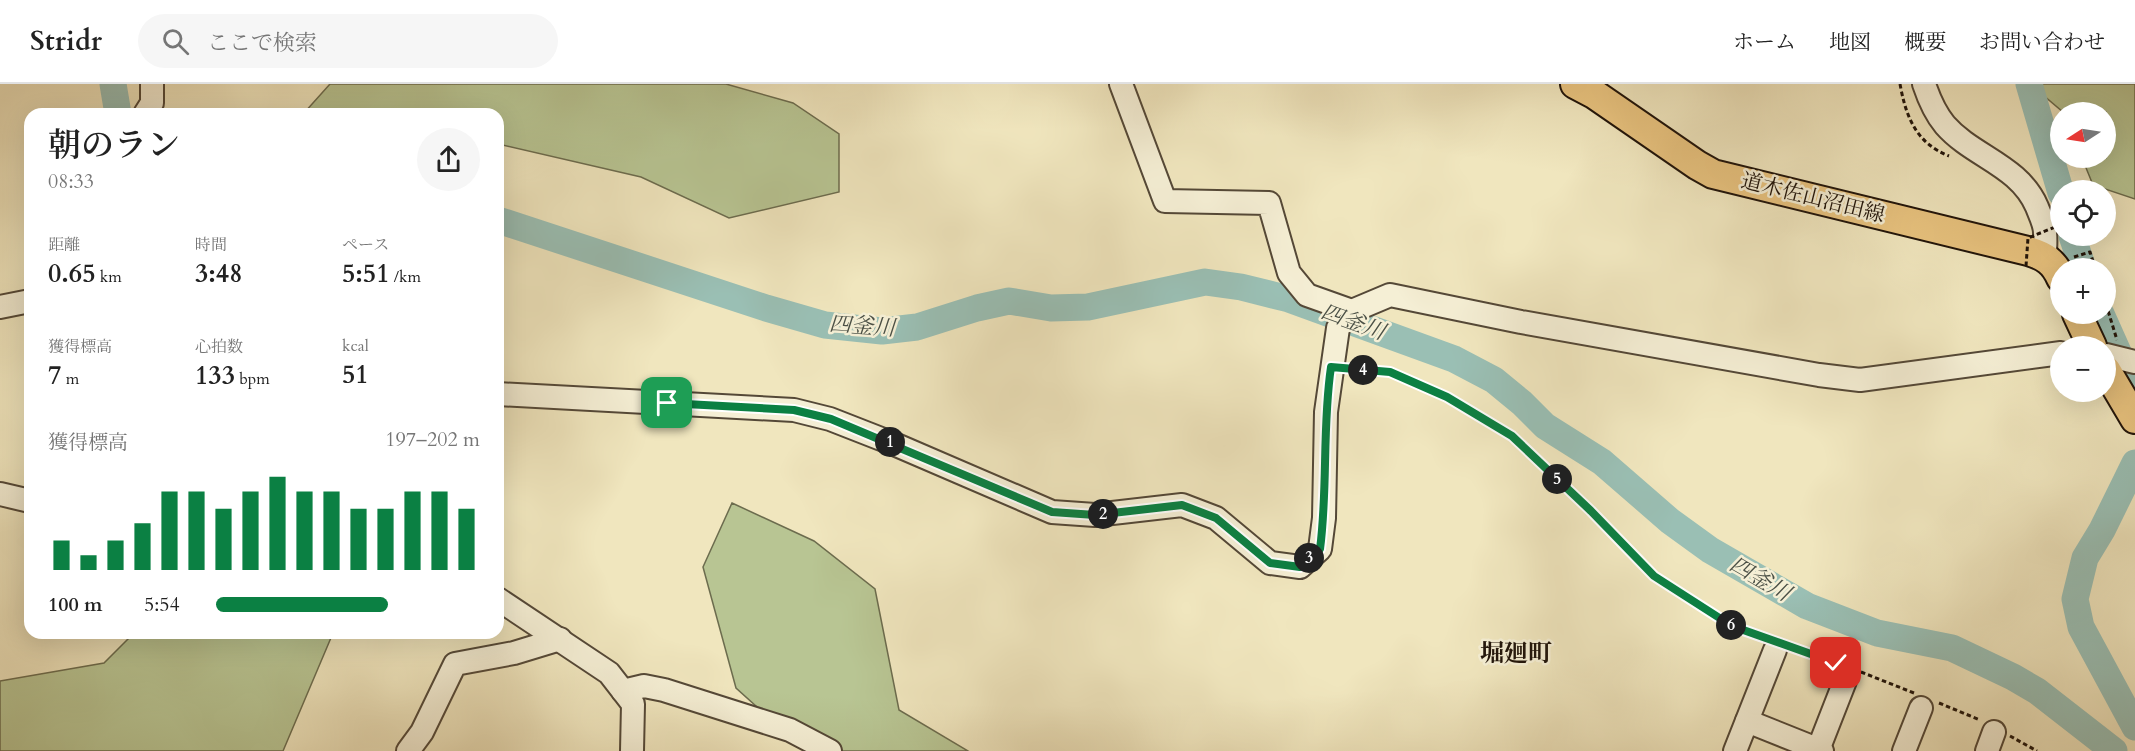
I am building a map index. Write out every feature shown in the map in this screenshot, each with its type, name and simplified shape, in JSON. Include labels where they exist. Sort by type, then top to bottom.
[{"type":"main road","name":"道木佐山沼田線","points":[[1575,84],[1594,94],[1713,174],[2050,265]]},
{"type":"main road","points":[[2119,361],[2135,419]]},
{"type":"street","points":[[149,108],[152,103],[152,84]]},
{"type":"street","points":[[1121,84],[1165,201],[1269,203],[1289,273],[1307,296],[1352,311]]},
{"type":"street","points":[[1924,84],[1936,111],[1946,126],[1965,142],[2013,174],[2026,187],[2038,210],[2045,231],[2050,259]]},
{"type":"street","points":[[504,394],[794,410],[831,419],[1052,512],[1095,515],[1182,505],[1216,518],[1270,563],[1300,567],[1320,549],[1324,518],[1326,412],[1338,328],[1352,311],[1390,295],[1521,322],[1808,373],[1860,380],[2050,354]]},
{"type":"street","points":[[0,307],[24,302]]},
{"type":"street","points":[[0,494],[24,500]]},
{"type":"street","points":[[504,603],[609,673],[633,704],[632,751]]},
{"type":"street","points":[[408,751],[422,732],[455,664],[514,653],[560,639]]},
{"type":"street","points":[[1736,751],[1779,645]]},
{"type":"street","points":[[1747,721],[1820,750],[1847,672]]},
{"type":"street","points":[[623,691],[644,686],[664,690],[790,730],[830,751]]},
{"type":"street","points":[[1904,751],[1923,701]]},
{"type":"path","points":[[2050,229],[2028,238],[2050,264]]},
{"type":"path","points":[[2072,258],[2090,252],[2092,258]]},
{"type":"path","points":[[2112,324],[2120,351],[2119,361]]},
{"type":"path","points":[[1331,367],[1390,372],[1447,397],[1512,436],[1654,576],[1732,626],[1923,701],[1991,734],[2037,751]]},
{"type":"green space","points":[[330,84],[726,84],[793,103],[839,134],[839,192],[729,218],[641,177],[504,145],[504,108],[308,108]]},
{"type":"green space","points":[[2030,84],[2135,84],[2135,199],[2116,193],[2116,180],[2091,180],[2086,168],[2116,168],[2116,102],[2051,102]]},
{"type":"green space","points":[[732,503],[814,541],[875,589],[899,710],[968,751],[806,751],[736,688],[703,567]]},
{"type":"green space","points":[[128,639],[330,639],[283,751],[0,751],[0,681],[104,663]]},
{"type":"waterway","name":"四釜川","points":[[113,84],[117,108]]},
{"type":"waterway","points":[[2029,84],[2057,180]]},
{"type":"waterway","name":"四釜川","points":[[504,222],[766,308],[825,325],[882,331],[917,327],[977,308],[1009,301],[1051,308],[1088,307],[1205,282],[1241,287],[1289,299],[1454,359],[1494,380],[1545,426],[1602,462],[1670,521],[1710,550],[1807,606],[1877,633],[1952,648],[2013,677],[2037,691],[2114,751]]},
{"type":"waterway","points":[[2075,246],[2080,258]]},
{"type":"waterway","points":[[2105,324],[2135,390]]},
{"type":"waterway","points":[[2135,463],[2102,530],[2085,558],[2075,599],[2081,627],[2135,727]]},
{"type":"district","name":"堀廻町","points":[[1516,653]]},
{"type":"route","points":[[667,403],[794,410],[831,419],[1052,512],[1095,515],[1182,505],[1216,518],[1270,563],[1300,567],[1320,549],[1324,518],[1326,412],[1331,367],[1390,372],[1447,397],[1512,436],[1591,511],[1654,576],[1732,626],[1836,663]]}]
